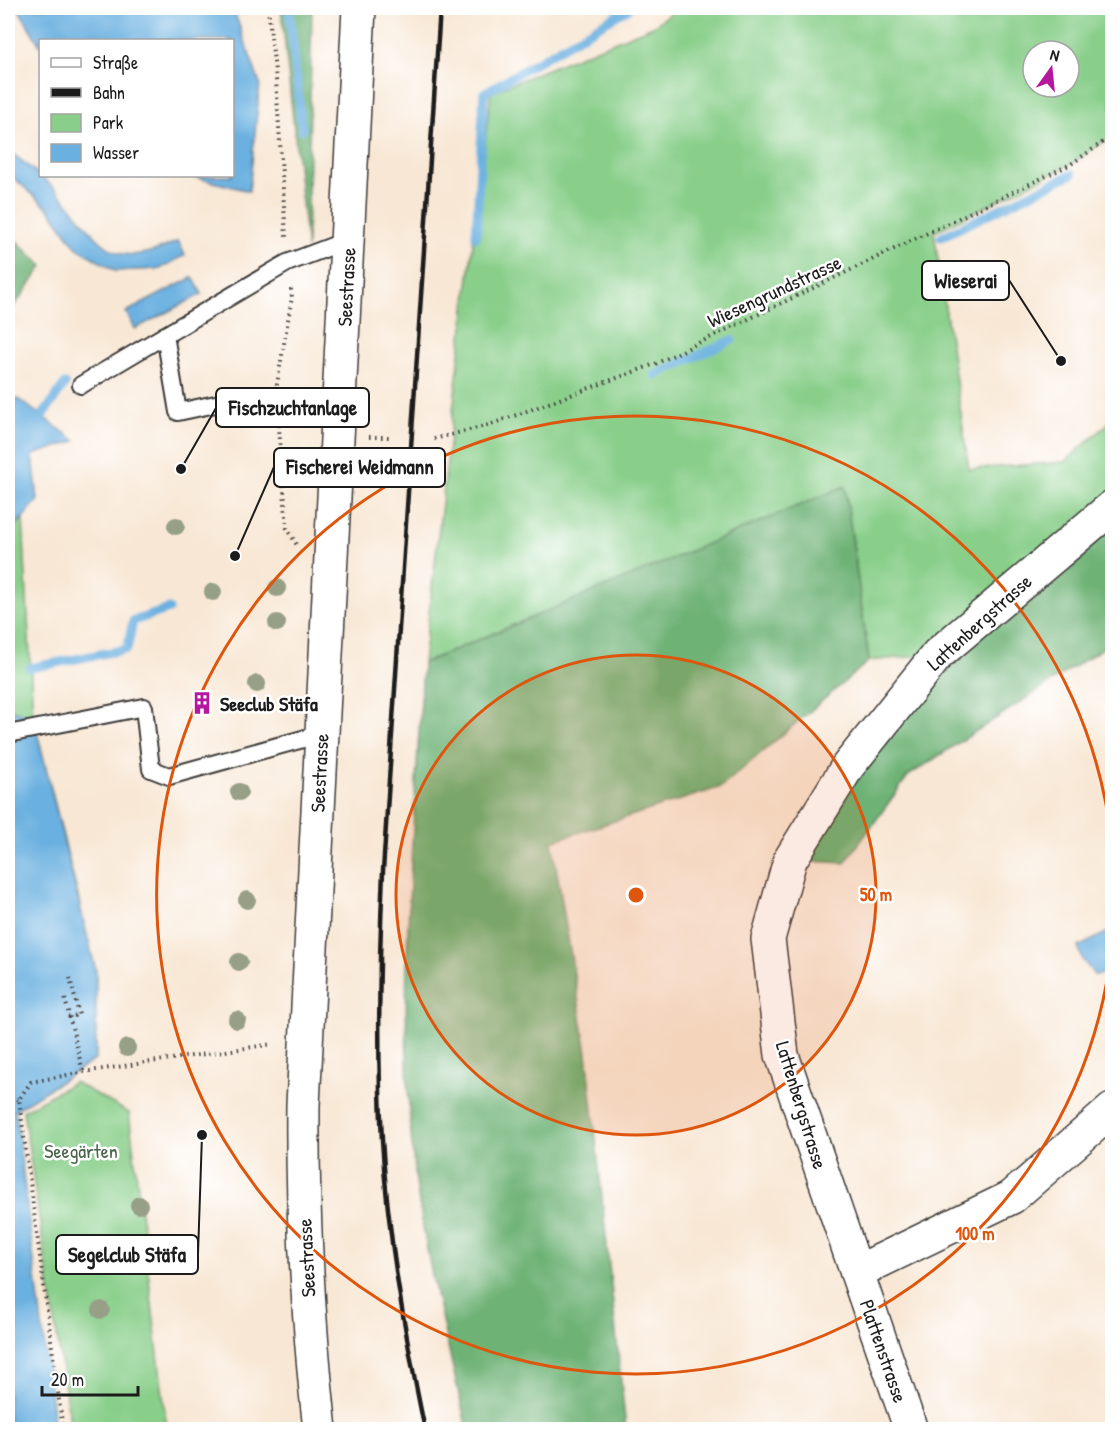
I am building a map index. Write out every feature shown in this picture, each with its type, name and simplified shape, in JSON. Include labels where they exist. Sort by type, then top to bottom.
[{"type":"main road","name":"Seestrasse","points":[[320,1430],[306,1280],[303,1105],[359,8]]},
{"type":"main road","name":"Lattenbergstrasse","points":[[857,1272],[782,1055],[768,939],[790,861],[848,766],[938,654],[1113,507]]},
{"type":"main road","points":[[857,1272],[1012,1197],[1113,1110]]},
{"type":"main road","name":"Plattenstrasse","points":[[857,1272],[911,1430]]},
{"type":"lane","points":[[81,385],[287,263],[348,240]]},
{"type":"lane","points":[[165,335],[178,412],[225,402]]},
{"type":"lane","points":[[8,734],[144,707],[152,769],[169,776],[321,734]]},
{"type":"path","name":"Wiesengrundstrasse","points":[[434,439],[489,425],[655,364],[1060,169],[1113,136]]},
{"type":"path","points":[[68,1017],[79,1015],[70,978]]},
{"type":"path","points":[[65,999],[83,1072]]},
{"type":"path","points":[[63,1430],[19,1099],[31,1083],[83,1072],[281,1042]]},
{"type":"path","points":[[8,1087],[10,1098],[19,1099]]},
{"type":"green space","points":[[281,8],[312,8],[307,249]]},
{"type":"green space","points":[[678,8],[1112,8],[1112,136],[1071,164],[934,232],[969,469],[1065,462],[1112,420],[1112,507],[938,654],[869,661],[845,487],[423,663],[491,92],[653,26]]},
{"type":"green space","points":[[8,233],[43,266],[8,315]]},
{"type":"green space","points":[[845,486],[869,661],[721,787],[552,841],[587,1053],[626,1429],[467,1429],[426,1246],[415,1172],[407,1077],[409,899],[423,663]]},
{"type":"green space","points":[[1112,507],[1112,642],[908,776],[845,863],[790,860],[938,654]]},
{"type":"green space","points":[[23,518],[33,716],[81,908],[8,816],[8,535]]},
{"type":"green space","name":"Seegärten","points":[[74,1082],[129,1113],[167,1429],[71,1429],[23,1111]]},
{"type":"water","points":[[18,8],[233,8],[260,84],[249,191],[194,177],[234,177],[234,39],[39,39],[39,44]]},
{"type":"water","points":[[8,150],[57,191],[107,247],[120,253],[135,255],[154,251],[178,241],[185,255],[160,269],[115,271],[76,247],[50,210],[8,173]]},
{"type":"water","points":[[193,277],[202,294],[135,329],[126,312]]},
{"type":"water","points":[[17,398],[76,441],[33,455],[38,500],[8,535],[8,413]]},
{"type":"water","points":[[8,709],[33,716],[96,971],[96,1059],[15,1110],[55,1429],[8,1429]]},
{"type":"water","points":[[1112,932],[1112,973],[1094,975],[1083,960],[1078,947]]},
{"type":"waterway","points":[[289,8],[302,130]]},
{"type":"waterway","points":[[476,237],[484,93],[629,8]]},
{"type":"waterway","points":[[941,237],[1072,174]]},
{"type":"waterway","points":[[655,375],[732,340]]},
{"type":"waterway","points":[[42,416],[65,384]]},
{"type":"waterway","points":[[30,668],[127,649],[133,621],[169,609]]},
{"type":"railway","points":[[425,1430],[404,1322],[388,1213],[380,1106],[379,1006],[383,871],[440,8]]},
{"type":"place","name":"Wieserai","points":[[1061,361]]},
{"type":"place","name":"Fischzuchtanlage","points":[[181,469]]},
{"type":"place","name":"Fischerei Weidmann","points":[[235,556]]},
{"type":"place","name":"Seeclub Stäfa","points":[[202,703]]},
{"type":"place","name":"Segelclub Stäfa","points":[[202,1135]]}]
